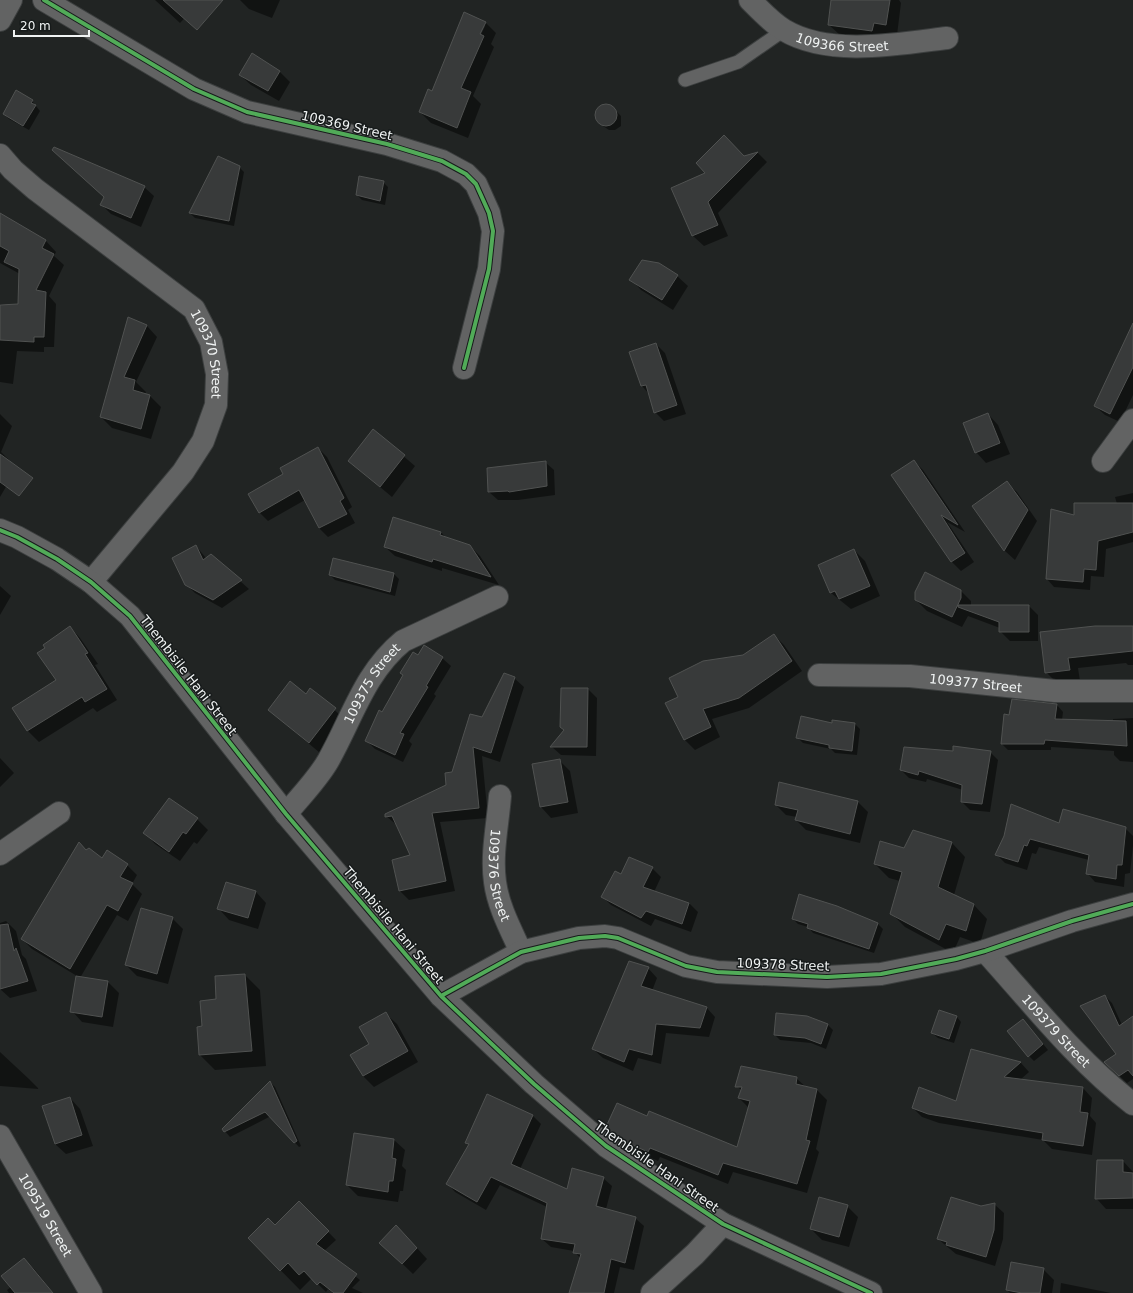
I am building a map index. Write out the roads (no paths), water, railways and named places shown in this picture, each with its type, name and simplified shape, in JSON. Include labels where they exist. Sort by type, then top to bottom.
[{"type":"street","points":[[0,20],[11,0]]},
{"type":"street","name":"109369 Street","points":[[44,0],[194,89],[247,112],[387,144],[442,161],[466,174],[476,184],[489,213],[493,231],[488,269],[464,368]]},
{"type":"street","name":"109366 Street","points":[[750,0],[784,30],[801,37],[827,44],[879,47],[947,38]]},
{"type":"street","name":"109370 Street","points":[[0,155],[13,170],[34,189],[194,309],[211,342],[217,374],[216,405],[203,441],[183,472],[91,582]]},
{"type":"street","points":[[1103,461],[1133,420]]},
{"type":"street","name":"Thembisile Hani Street","points":[[0,530],[17,537],[57,559],[91,582],[130,616],[286,814],[441,996],[534,1084],[606,1146],[723,1224],[871,1293]]},
{"type":"street","name":"109375 Street","points":[[286,814],[327,762],[360,694],[391,651],[403,641],[496,597]]},
{"type":"street","name":"109377 Street","points":[[819,675],[910,676],[1055,691],[1133,691]]},
{"type":"street","name":"109376 Street","points":[[500,796],[495,849],[495,882],[504,914],[520,952]]},
{"type":"street","points":[[0,854],[59,813]]},
{"type":"street","name":"109378 Street","points":[[441,996],[520,952],[579,938],[605,936],[618,938],[686,966],[717,972],[827,977],[881,974],[956,959],[985,951],[1072,921],[1133,904]]},
{"type":"street","name":"109379 Street","points":[[985,951],[1071,1046],[1117,1092],[1133,1104]]},
{"type":"street","name":"109519 Street","points":[[0,1136],[91,1293]]},
{"type":"street","points":[[652,1293],[695,1254],[723,1224]]},
{"type":"lane","points":[[685,80],[738,62],[784,30]]}]
